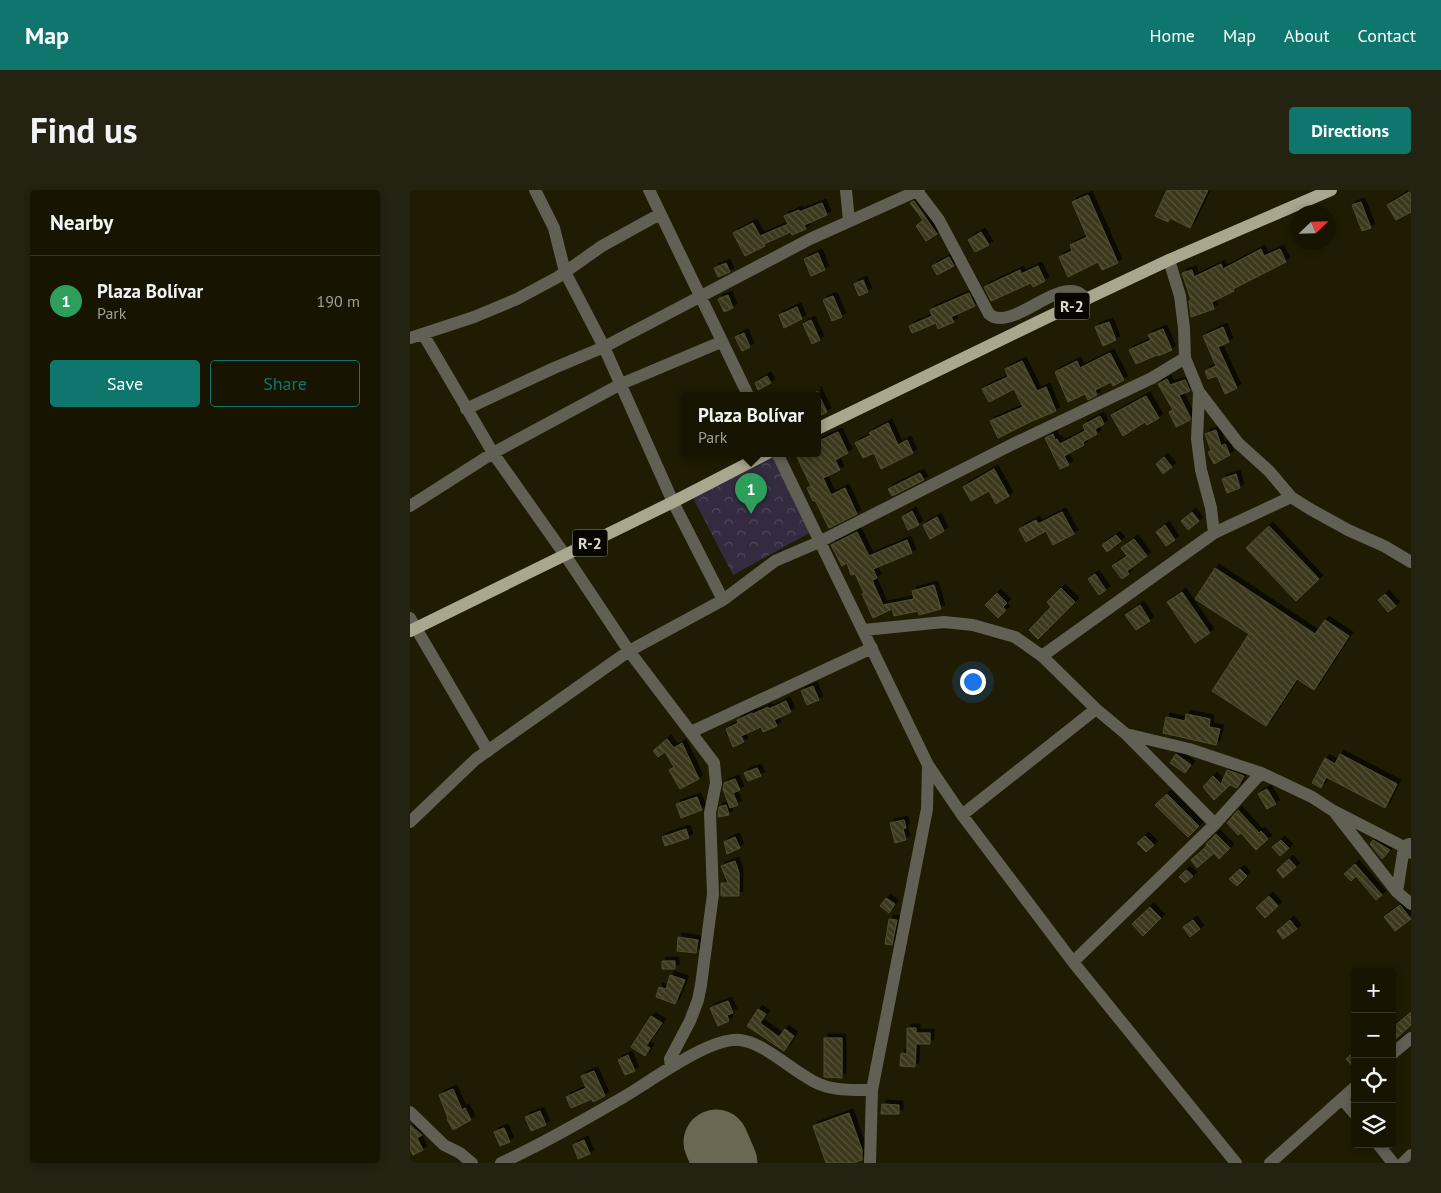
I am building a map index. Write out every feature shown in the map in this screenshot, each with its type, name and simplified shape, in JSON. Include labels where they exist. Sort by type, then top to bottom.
[{"type":"main road","name":"R-2","points":[[821,427],[1170,260],[1331,190]]},
{"type":"main road","name":"R-2","points":[[412,626],[565,555],[760,457]]},
{"type":"street","points":[[536,190],[554,228],[565,272],[604,347],[673,502],[723,600]]},
{"type":"street","points":[[649,190],[746,392]]},
{"type":"street","points":[[846,190],[850,221]]},
{"type":"street","points":[[466,409],[604,347],[850,221],[918,190],[939,220],[989,314],[993,317],[1002,318],[1014,315],[1057,294],[1076,292],[1087,299]]},
{"type":"street","points":[[410,338],[494,309],[548,283],[602,246],[660,214]]},
{"type":"street","points":[[1170,260],[1180,296],[1185,358],[1199,392],[1238,443],[1269,471],[1291,497],[1325,518],[1384,546],[1411,562]]},
{"type":"street","points":[[423,334],[492,454],[565,555],[629,651],[714,763],[716,783],[710,813],[713,894],[698,1000],[690,1021],[670,1059],[671,1067]]},
{"type":"street","points":[[410,506],[492,454],[621,384],[721,342]]},
{"type":"street","points":[[410,822],[476,759],[629,651],[723,600],[775,562],[819,542],[1012,444],[1152,378],[1185,358]]},
{"type":"street","points":[[1199,392],[1197,439],[1201,470],[1212,508],[1214,533]]},
{"type":"street","points":[[779,457],[928,765],[962,815],[1073,962],[1236,1163]]},
{"type":"street","points":[[1042,656],[1214,533],[1291,497]]},
{"type":"street","points":[[864,630],[944,622],[973,625],[1015,638],[1042,656],[1096,709],[1126,734],[1215,824]]},
{"type":"street","points":[[412,626],[488,751]]},
{"type":"street","points":[[691,732],[872,648]]},
{"type":"street","points":[[962,815],[1096,709]]},
{"type":"street","points":[[1126,734],[1189,749],[1261,773],[1312,796],[1332,810],[1409,847],[1397,892]]},
{"type":"street","points":[[870,1163],[872,1090],[927,809],[928,765]]},
{"type":"street","points":[[1073,962],[1215,824],[1261,773]]},
{"type":"street","points":[[1332,810],[1397,892],[1411,904]]},
{"type":"street","points":[[1396,1051],[1411,1038]]},
{"type":"street","points":[[501,1163],[548,1140],[701,1050],[721,1043],[742,1040],[760,1048],[820,1084],[842,1090],[872,1090]]},
{"type":"street","points":[[1270,1163],[1351,1091]]},
{"type":"street","points":[[1342,1099],[1351,1109]]},
{"type":"street","points":[[410,1112],[444,1145],[460,1153],[472,1163]]},
{"type":"street","points":[[1381,1148],[1393,1163]]},
{"type":"street","points":[[1403,1163],[1411,1155]]},
{"type":"green space","points":[[773,457],[811,532],[733,575],[692,496]]},
{"type":"building","points":[[1167,190],[1208,190],[1190,228],[1170,218],[1168,222],[1155,216]]},
{"type":"building","points":[[1411,191],[1411,212],[1396,220],[1387,205]]},
{"type":"building","points":[[1088,195],[1118,263],[1102,270],[1098,262],[1068,277],[1059,257],[1072,251],[1070,245],[1087,237],[1072,202]]},
{"type":"building","points":[[914,201],[937,234],[926,241],[916,226],[923,220],[910,203]]},
{"type":"building","points":[[1361,202],[1371,228],[1362,231],[1352,205]]},
{"type":"building","points":[[822,203],[827,215],[804,225],[806,229],[792,235],[791,232],[764,244],[765,246],[745,256],[733,233],[753,223],[760,236],[788,224],[784,216]]},
{"type":"building","points":[[981,232],[989,245],[975,252],[968,240]]},
{"type":"building","points":[[1261,249],[1264,256],[1280,249],[1286,262],[1212,302],[1214,309],[1191,317],[1189,301],[1191,300],[1182,273],[1192,270],[1194,277],[1221,264],[1223,269]]},
{"type":"building","points":[[818,253],[825,270],[811,276],[804,259]]},
{"type":"building","points":[[949,257],[954,266],[937,275],[932,266]]},
{"type":"building","points":[[726,263],[730,272],[718,277],[714,268]]},
{"type":"building","points":[[1038,266],[1045,281],[1033,287],[1031,283],[991,301],[984,287],[1020,270],[1021,274]]},
{"type":"building","points":[[863,280],[868,292],[859,296],[854,284]]},
{"type":"building","points":[[969,293],[975,306],[951,317],[954,322],[938,329],[936,323],[912,333],[909,326],[932,316],[930,310]]},
{"type":"building","points":[[728,295],[733,308],[724,312],[718,299]]},
{"type":"building","points":[[833,296],[842,317],[832,321],[823,300]]},
{"type":"building","points":[[797,307],[802,319],[784,328],[779,315]]},
{"type":"building","points":[[811,320],[820,340],[812,344],[803,324]]},
{"type":"building","points":[[1109,322],[1116,340],[1103,346],[1095,327]]},
{"type":"building","points":[[1223,327],[1229,342],[1218,347],[1237,388],[1225,394],[1217,376],[1208,379],[1205,371],[1216,366],[1203,336]]},
{"type":"building","points":[[1163,329],[1172,350],[1136,364],[1129,350],[1151,340],[1148,335]]},
{"type":"building","points":[[744,333],[750,347],[742,351],[735,337]]},
{"type":"building","points":[[1110,353],[1124,380],[1113,386],[1111,382],[1095,390],[1097,395],[1088,400],[1085,394],[1068,402],[1055,372],[1077,361],[1080,368]]},
{"type":"building","points":[[1022,361],[1037,391],[1046,387],[1056,411],[998,438],[990,421],[1023,407],[1014,389],[989,402],[982,389],[1008,377],[1005,369]]},
{"type":"building","points":[[767,376],[771,383],[758,390],[755,383]]},
{"type":"building","points":[[1167,379],[1170,385],[1185,380],[1190,391],[1179,395],[1190,420],[1176,427],[1169,412],[1173,410],[1158,384]]},
{"type":"building","points":[[1146,396],[1159,418],[1147,425],[1145,422],[1123,436],[1111,415]]},
{"type":"building","points":[[821,399],[827,412],[821,415]]},
{"type":"building","points":[[1100,416],[1104,424],[1095,429],[1097,434],[1083,442],[1084,445],[1064,456],[1069,465],[1060,469],[1045,438],[1053,434],[1055,440],[1057,439],[1060,444],[1085,431],[1083,425]]},
{"type":"building","points":[[888,423],[898,445],[907,440],[913,453],[881,469],[874,453],[863,458],[855,443]]},
{"type":"building","points":[[1216,430],[1221,446],[1225,444],[1230,455],[1214,464],[1208,452],[1211,451],[1205,434]]},
{"type":"building","points":[[838,432],[848,453],[835,460],[840,470],[823,478],[831,495],[845,488],[857,514],[829,528],[807,488],[811,486],[797,457],[821,457],[821,440]]},
{"type":"building","points":[[1164,457],[1172,467],[1163,474],[1156,464]]},
{"type":"building","points":[[994,469],[1009,496],[996,504],[989,491],[971,501],[963,487]]},
{"type":"building","points":[[920,473],[924,480],[892,496],[888,489]]},
{"type":"building","points":[[1236,474],[1240,488],[1227,493],[1222,479]]},
{"type":"building","points":[[912,511],[919,525],[908,530],[902,517]]},
{"type":"building","points":[[1062,512],[1074,534],[1053,545],[1046,531],[1026,542],[1019,529],[1036,520],[1038,524]]},
{"type":"building","points":[[1192,512],[1199,521],[1188,530],[1181,521]]},
{"type":"building","points":[[937,517],[944,531],[930,539],[923,525]]},
{"type":"building","points":[[1165,525],[1175,540],[1166,546],[1156,532]]},
{"type":"building","points":[[1269,526],[1319,579],[1296,601],[1246,548]]},
{"type":"building","points":[[857,532],[869,556],[907,540],[912,553],[873,569],[877,578],[872,580],[883,605],[914,599],[912,591],[934,585],[941,609],[919,615],[918,611],[894,616],[892,609],[873,618],[855,574],[851,575],[847,563],[842,566],[831,545]]},
{"type":"building","points":[[1116,535],[1121,541],[1107,552],[1102,545]]},
{"type":"building","points":[[1134,539],[1147,556],[1127,571],[1129,574],[1122,579],[1112,566],[1127,556],[1121,548]]},
{"type":"building","points":[[1215,568],[1315,634],[1325,620],[1349,636],[1314,690],[1297,679],[1266,726],[1212,691],[1249,634],[1195,599]]},
{"type":"building","points":[[1095,574],[1106,590],[1099,595],[1088,579]]},
{"type":"building","points":[[1061,588],[1075,602],[1038,639],[1029,630],[1051,607],[1047,602]]},
{"type":"building","points":[[1182,592],[1210,633],[1195,643],[1167,602]]},
{"type":"building","points":[[997,593],[1007,603],[1003,607],[1006,610],[998,618],[985,605]]},
{"type":"building","points":[[1385,594],[1396,606],[1388,612],[1378,600]]},
{"type":"building","points":[[1140,605],[1150,621],[1136,630],[1125,615]]},
{"type":"building","points":[[813,686],[819,700],[807,705],[801,691]]},
{"type":"building","points":[[786,701],[791,712],[774,720],[777,726],[763,732],[761,727],[741,736],[744,742],[733,747],[726,729],[738,723],[737,720],[752,713],[768,707],[769,709]]},
{"type":"building","points":[[1186,714],[1210,719],[1209,727],[1220,729],[1216,745],[1163,733],[1166,717],[1185,721]]},
{"type":"building","points":[[667,739],[674,748],[682,743],[699,779],[680,789],[669,770],[674,767],[665,752],[658,757],[653,751]]},
{"type":"building","points":[[1176,754],[1191,765],[1185,773],[1170,763]]},
{"type":"building","points":[[1340,754],[1397,784],[1385,808],[1326,777],[1321,788],[1312,783],[1325,758],[1335,764]]},
{"type":"building","points":[[757,768],[761,776],[748,781],[744,773]]},
{"type":"building","points":[[1227,770],[1244,776],[1237,788],[1230,785],[1214,800],[1203,787],[1213,776],[1221,784]]},
{"type":"building","points":[[735,779],[740,790],[733,793],[738,805],[730,808],[723,789],[724,783]]},
{"type":"building","points":[[1267,789],[1276,804],[1267,809],[1258,794]]},
{"type":"building","points":[[1167,794],[1199,826],[1188,837],[1155,805]]},
{"type":"building","points":[[697,797],[702,810],[681,818],[676,804]]},
{"type":"building","points":[[726,805],[729,815],[718,817],[719,807]]},
{"type":"building","points":[[1238,810],[1259,833],[1261,831],[1268,839],[1256,850],[1241,833],[1238,835],[1227,823]]},
{"type":"building","points":[[904,820],[906,828],[903,829],[906,840],[895,843],[890,823]]},
{"type":"building","points":[[686,829],[689,838],[665,846],[662,837]]},
{"type":"building","points":[[1216,834],[1230,848],[1219,859],[1214,853],[1197,868],[1191,860],[1207,846],[1206,844]]},
{"type":"building","points":[[1145,836],[1154,845],[1146,852],[1137,843]]},
{"type":"building","points":[[735,837],[740,848],[727,854],[724,842]]},
{"type":"building","points":[[1281,840],[1289,848],[1280,856],[1272,847]]},
{"type":"building","points":[[1373,840],[1390,850],[1382,859],[1370,844]]},
{"type":"building","points":[[1289,859],[1296,867],[1283,878],[1277,870]]},
{"type":"building","points":[[735,861],[739,873],[739,896],[721,896],[721,883],[728,883],[721,866]]},
{"type":"building","points":[[1355,864],[1382,895],[1376,900],[1356,876],[1351,881],[1344,874]]},
{"type":"building","points":[[1240,869],[1247,876],[1237,886],[1229,879]]},
{"type":"building","points":[[1186,870],[1193,876],[1185,883],[1179,877]]},
{"type":"building","points":[[1269,896],[1278,906],[1265,918],[1256,908]]},
{"type":"building","points":[[886,898],[895,904],[889,913],[880,906]]},
{"type":"building","points":[[1400,905],[1411,919],[1395,931],[1384,917]]},
{"type":"building","points":[[1150,907],[1161,918],[1143,936],[1132,924]]},
{"type":"building","points":[[889,919],[897,920],[892,945],[885,944]]},
{"type":"building","points":[[1193,920],[1200,929],[1190,937],[1183,927]]},
{"type":"building","points":[[1290,920],[1297,929],[1283,939],[1277,931]]},
{"type":"building","points":[[678,937],[698,940],[696,953],[677,951]]},
{"type":"building","points":[[662,961],[675,961],[675,969],[662,969]]},
{"type":"building","points":[[670,975],[685,980],[675,1004],[656,997],[659,987],[666,989]]},
{"type":"building","points":[[728,1001],[733,1013],[727,1015],[729,1021],[718,1026],[710,1008]]},
{"type":"building","points":[[758,1009],[766,1014],[760,1023],[779,1037],[785,1029],[794,1036],[784,1051],[747,1026]]},
{"type":"building","points":[[1411,1012],[1411,1025],[1396,1038],[1396,1025]]},
{"type":"building","points":[[651,1016],[662,1023],[646,1046],[650,1048],[645,1056],[631,1047]]},
{"type":"building","points":[[907,1028],[916,1028],[916,1033],[930,1033],[930,1044],[916,1044],[915,1067],[900,1066],[901,1053],[907,1054]]},
{"type":"building","points":[[824,1038],[842,1038],[842,1078],[824,1077]]},
{"type":"building","points":[[628,1055],[635,1071],[625,1075],[618,1060]]},
{"type":"building","points":[[1351,1055],[1351,1065],[1346,1059]]},
{"type":"building","points":[[594,1071],[605,1096],[593,1102],[592,1099],[571,1108],[566,1097],[586,1088],[581,1076]]},
{"type":"building","points":[[453,1089],[462,1110],[465,1108],[471,1120],[453,1130],[439,1095]]},
{"type":"building","points":[[882,1104],[899,1105],[899,1114],[881,1114]]},
{"type":"building","points":[[540,1111],[546,1125],[531,1131],[525,1117]]},
{"type":"building","points":[[849,1113],[862,1150],[862,1160],[853,1163],[826,1163],[813,1126]]},
{"type":"building","points":[[410,1125],[422,1135],[417,1138],[423,1150],[413,1155],[410,1149]]},
{"type":"building","points":[[504,1128],[510,1142],[500,1146],[494,1132]]},
{"type":"building","points":[[584,1140],[590,1154],[578,1159],[573,1145]]},
{"type":"runway","points":[[716,1142],[725,1163]]},
{"type":"place","name":"Plaza Bolívar","points":[[751,514]]}]
